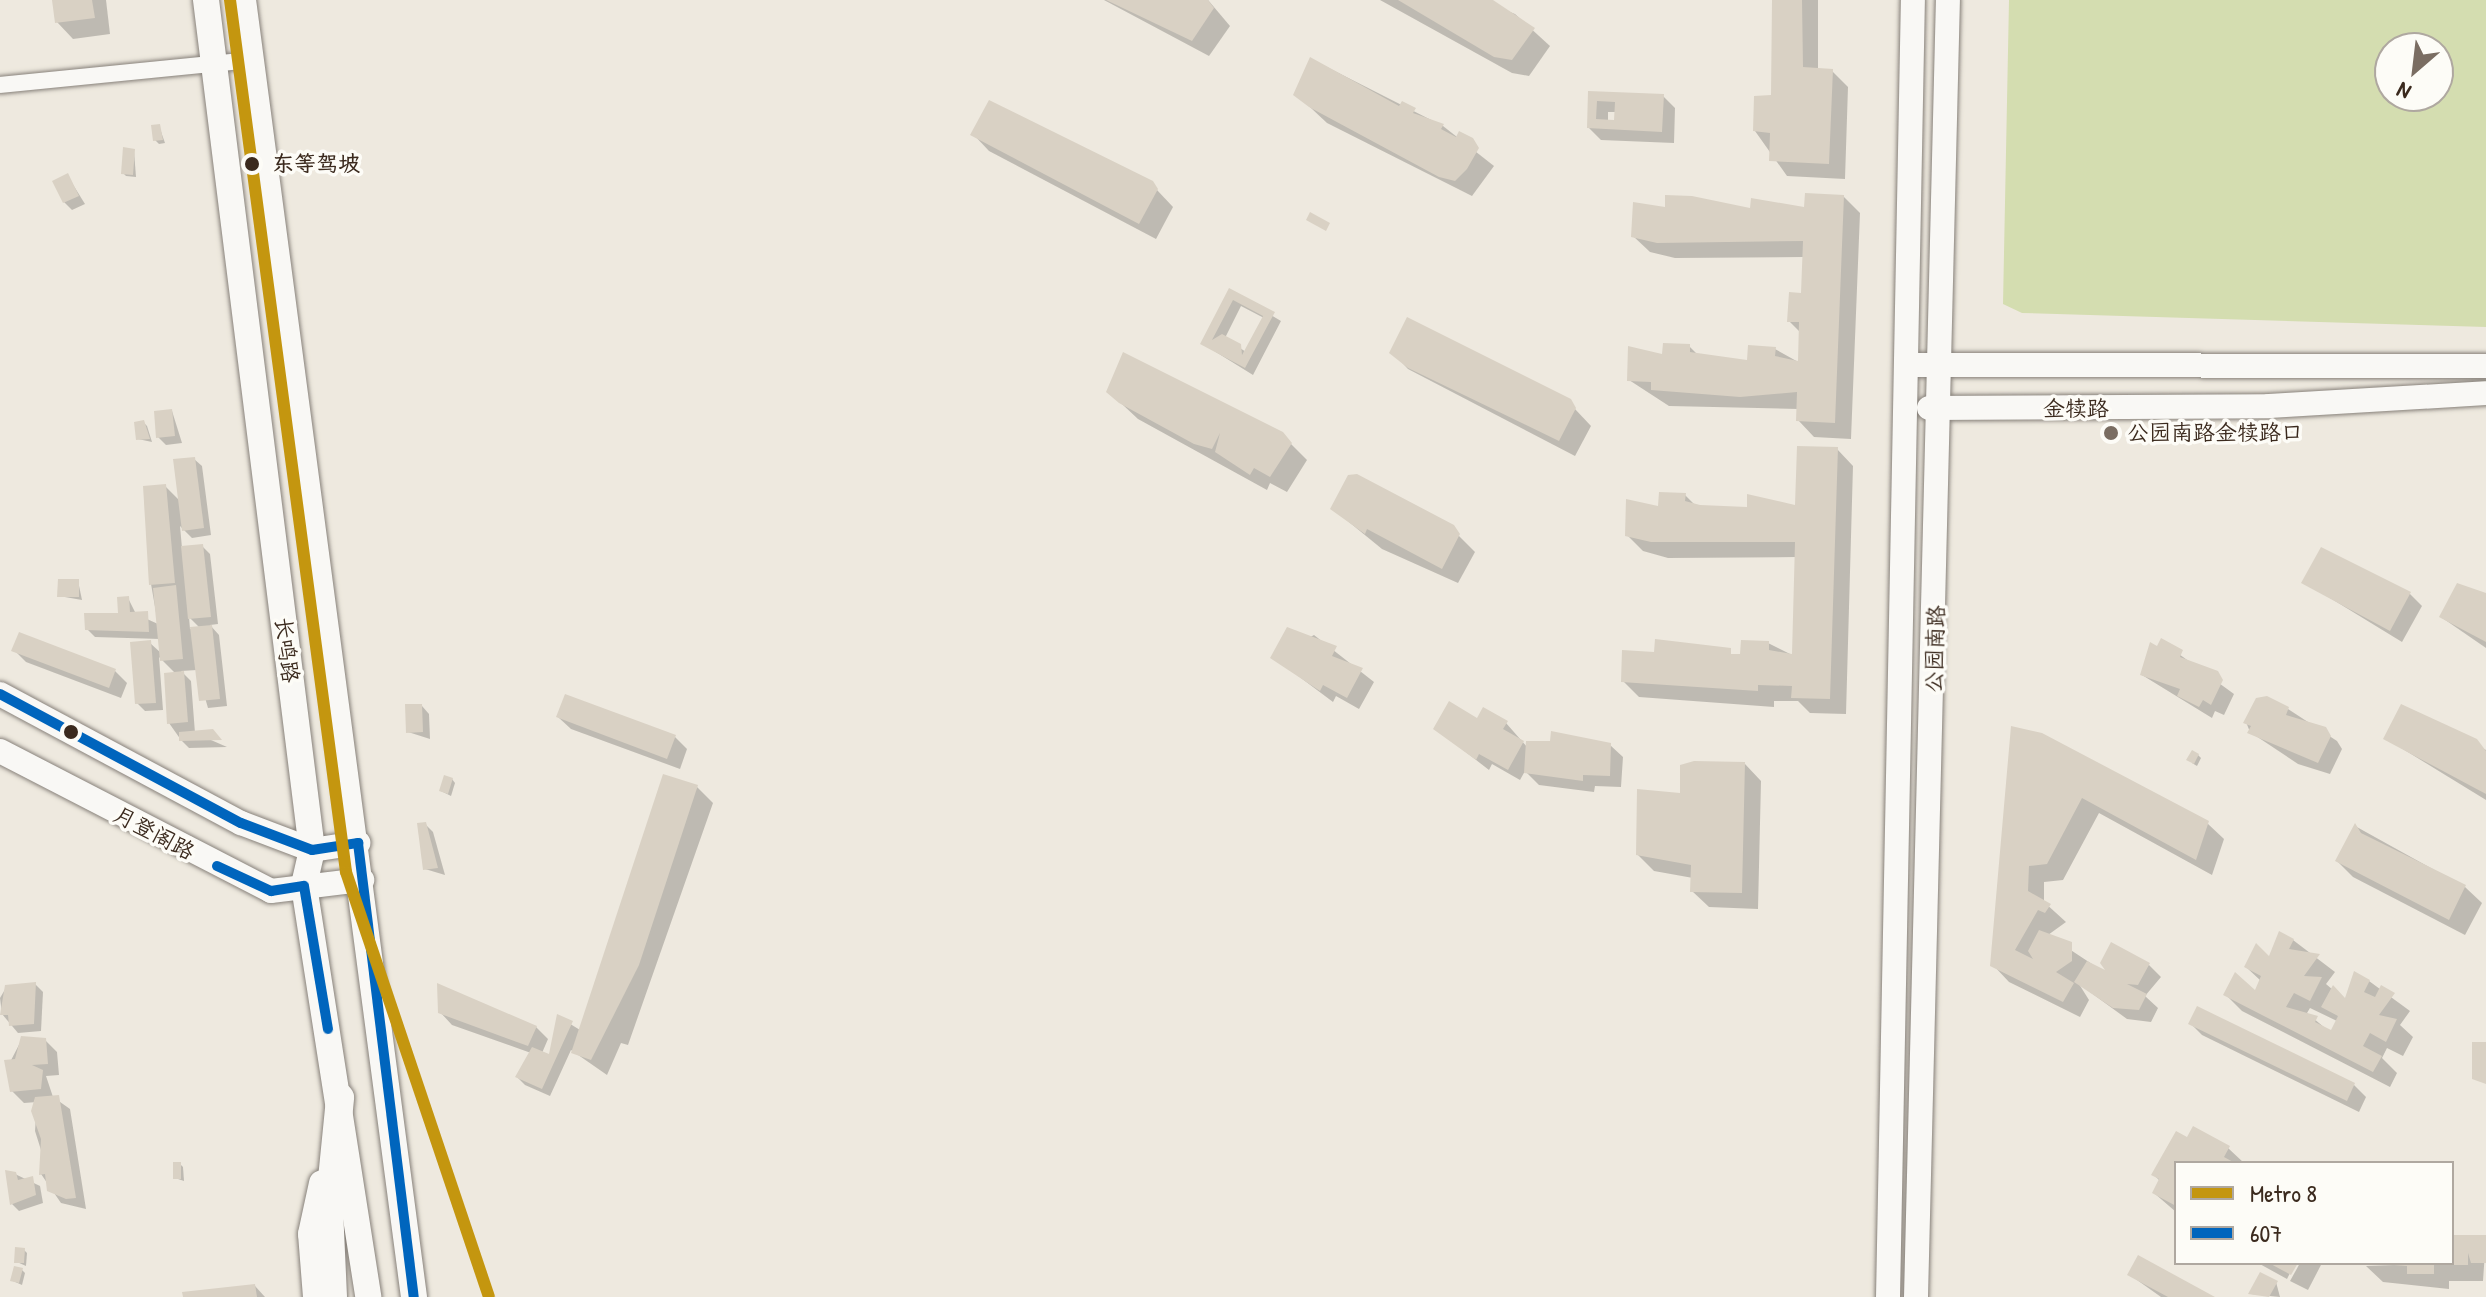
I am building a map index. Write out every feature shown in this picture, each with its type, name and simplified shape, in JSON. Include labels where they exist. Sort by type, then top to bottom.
[{"type":"highway","points":[[333,1297],[329,1209],[340,1098]]},
{"type":"main road","name":"长鸣路","points":[[206,0],[312,850],[304,886],[340,1098],[368,1297]]},
{"type":"main road","name":"长鸣路","points":[[243,0],[358,843],[414,1297]]},
{"type":"main road","name":"公园南路","points":[[1888,1297],[1913,0]]},
{"type":"main road","name":"公园南路","points":[[1916,1297],[1942,409],[1948,0]]},
{"type":"main road","points":[[1908,365],[2486,366]]},
{"type":"main road","name":"金犊路","points":[[1906,407],[2269,406],[2486,393]]},
{"type":"main road","points":[[0,694],[241,823],[312,850],[358,843]]},
{"type":"main road","name":"月登阁路","points":[[0,751],[258,886],[304,886],[362,880]]},
{"type":"main road","points":[[316,1297],[311,1234],[340,1098]]},
{"type":"street","points":[[0,85],[251,60]]},
{"type":"green space","points":[[2009,0],[2486,0],[2486,327],[2022,313],[2003,304]]},
{"type":"building","points":[[52,0],[92,0],[95,18],[55,23]]},
{"type":"building","points":[[1106,0],[1208,0],[1214,8],[1192,41]]},
{"type":"building","points":[[1398,0],[1493,0],[1535,28],[1512,60],[1494,57]]},
{"type":"building","points":[[1772,0],[1802,0],[1803,67],[1833,69],[1829,164],[1769,161],[1770,133],[1753,131],[1754,96],[1771,95]]},
{"type":"building","points":[[1310,57],[1399,106],[1402,101],[1416,108],[1413,113],[1444,124],[1441,129],[1456,137],[1459,131],[1473,138],[1479,148],[1467,169],[1455,181],[1439,177],[1309,107],[1293,95]]},
{"type":"building","points":[[1588,91],[1664,94],[1662,132],[1587,128]],"holes":[[[1597,101],[1615,102],[1614,120],[1596,119]]]},
{"type":"building","points":[[989,100],[1153,181],[1158,189],[1139,224],[970,135]]},
{"type":"building","points":[[160,124],[163,140],[153,141],[151,125]]},
{"type":"building","points":[[123,147],[135,149],[133,175],[121,174]]},
{"type":"building","points":[[68,173],[79,196],[63,203],[52,181]]},
{"type":"building","points":[[1805,193],[1844,195],[1835,423],[1796,421],[1797,392],[1740,397],[1651,390],[1651,382],[1627,381],[1628,346],[1662,354],[1663,343],[1690,344],[1690,352],[1747,360],[1748,345],[1776,347],[1775,356],[1798,361],[1799,322],[1787,322],[1789,292],[1801,293],[1803,241],[1657,243],[1631,237],[1633,202],[1665,207],[1665,195],[1692,196],[1750,208],[1751,198],[1804,207]]},
{"type":"building","points":[[1310,212],[1330,223],[1326,231],[1306,220]]},
{"type":"building","points":[[1229,288],[1275,312],[1245,368],[1200,344]],"holes":[[[1233,300],[1263,316],[1242,355],[1241,344],[1222,334],[1212,340]]]},
{"type":"building","points":[[1407,317],[1571,399],[1576,408],[1559,441],[1408,368],[1389,353]]},
{"type":"building","points":[[1123,352],[1283,432],[1292,443],[1270,477],[1254,468],[1250,475],[1215,452],[1220,433],[1212,449],[1194,444],[1119,403],[1106,392]]},
{"type":"building","points":[[172,409],[175,436],[156,438],[154,411]]},
{"type":"building","points":[[144,420],[150,439],[136,440],[134,422]]},
{"type":"building","points":[[1797,446],[1838,447],[1830,699],[1791,698],[1792,686],[1758,685],[1758,691],[1621,682],[1622,650],[1654,652],[1655,639],[1731,648],[1731,654],[1740,654],[1741,640],[1769,641],[1769,650],[1792,654],[1795,542],[1651,542],[1625,536],[1626,499],[1658,506],[1659,492],[1686,493],[1685,501],[1700,505],[1747,507],[1747,494],[1795,505]]},
{"type":"building","points":[[195,457],[204,528],[182,531],[173,459]]},
{"type":"building","points":[[1357,474],[1454,525],[1460,534],[1442,569],[1367,529],[1365,534],[1330,509],[1348,475]]},
{"type":"building","points":[[166,484],[175,583],[149,585],[143,486]]},
{"type":"building","points":[[203,544],[211,617],[188,619],[181,546]]},
{"type":"building","points":[[2321,547],[2411,592],[2390,631],[2301,583]]},
{"type":"building","points":[[58,579],[79,579],[79,597],[57,597]]},
{"type":"building","points":[[2457,583],[2486,593],[2486,642],[2439,617]]},
{"type":"building","points":[[176,585],[183,659],[160,661],[153,588]]},
{"type":"building","points":[[129,596],[130,612],[148,611],[149,632],[85,630],[84,613],[118,613],[117,597]]},
{"type":"building","points":[[212,625],[220,699],[199,701],[190,627]]},
{"type":"building","points":[[1287,627],[1337,646],[1332,656],[1363,668],[1347,698],[1323,685],[1320,691],[1270,658]]},
{"type":"building","points":[[19,632],[116,669],[109,688],[11,651]]},
{"type":"building","points":[[2161,638],[2183,650],[2180,657],[2218,671],[2223,680],[2211,705],[2203,700],[2199,707],[2177,696],[2180,689],[2140,675],[2150,642],[2157,646]]},
{"type":"building","points":[[151,640],[156,703],[135,704],[130,642]]},
{"type":"building","points":[[184,671],[188,722],[167,724],[164,673]]},
{"type":"building","points":[[565,694],[676,735],[667,759],[556,717]]},
{"type":"building","points":[[2267,696],[2289,707],[2286,715],[2326,727],[2331,736],[2318,763],[2247,733],[2251,726],[2243,723],[2256,698]]},
{"type":"building","points":[[1449,701],[1477,718],[1483,707],[1508,721],[1503,729],[1524,741],[1508,770],[1479,754],[1476,760],[1433,729]]},
{"type":"building","points":[[405,704],[422,704],[423,732],[406,733]]},
{"type":"building","points":[[2401,704],[2477,739],[2486,751],[2486,794],[2383,739]]},
{"type":"building","points":[[2011,726],[2042,733],[2209,821],[2196,860],[2082,798],[2047,864],[2029,866],[2028,891],[2051,904],[2045,913],[2038,910],[2015,950],[2033,959],[2028,951],[2039,930],[2072,942],[2072,961],[2056,972],[2074,983],[2063,1002],[1990,966]]},
{"type":"building","points":[[213,729],[222,740],[179,741],[179,732]]},
{"type":"building","points":[[1551,731],[1611,743],[1610,776],[1583,775],[1583,781],[1524,773],[1526,741],[1550,741]]},
{"type":"building","points":[[2192,750],[2199,754],[2194,764],[2186,760]]},
{"type":"building","points":[[1694,761],[1745,762],[1742,893],[1690,892],[1691,865],[1636,855],[1637,789],[1680,793],[1680,765]]},
{"type":"building","points":[[663,774],[698,785],[639,965],[591,1060],[571,1053]]},
{"type":"building","points":[[444,775],[453,778],[448,794],[439,791]]},
{"type":"building","points":[[426,822],[438,868],[423,870],[417,823]]},
{"type":"building","points":[[2355,823],[2361,833],[2466,885],[2449,920],[2335,861]]},
{"type":"building","points":[[2279,931],[2294,939],[2289,949],[2320,954],[2304,976],[2322,977],[2310,1001],[2294,993],[2286,1007],[2318,1016],[2315,1022],[2331,1030],[2338,1016],[2321,1007],[2333,985],[2345,998],[2354,971],[2370,980],[2364,992],[2375,997],[2381,985],[2395,993],[2379,1015],[2397,1019],[2386,1042],[2370,1033],[2363,1046],[2382,1056],[2373,1072],[2223,995],[2235,972],[2255,990],[2261,976],[2244,967],[2256,943],[2269,956]]},
{"type":"building","points":[[2111,942],[2150,963],[2138,985],[2127,984],[2147,994],[2139,1010],[2113,1008],[2074,982],[2087,961],[2105,970],[2100,963]]},
{"type":"building","points":[[36,982],[34,1024],[9,1026],[8,1015],[0,1015],[5,985]]},
{"type":"building","points":[[437,983],[537,1026],[528,1046],[438,1013]]},
{"type":"building","points":[[2197,1006],[2355,1083],[2347,1101],[2188,1024]]},
{"type":"building","points":[[557,1014],[573,1021],[542,1089],[515,1077],[532,1047],[549,1054]]},
{"type":"building","points":[[21,1036],[46,1038],[48,1064],[32,1065],[43,1070],[41,1089],[10,1092],[4,1060],[15,1059]]},
{"type":"building","points":[[2472,1042],[2486,1042],[2486,1084],[2472,1079]]},
{"type":"building","points":[[59,1095],[76,1198],[66,1199],[47,1191],[45,1174],[39,1175],[41,1139],[31,1111],[35,1097]]},
{"type":"building","points":[[2193,1126],[2230,1146],[2224,1157],[2231,1161],[2174,1161],[2174,1205],[2152,1193],[2159,1179],[2151,1175],[2176,1131],[2187,1137]]},
{"type":"building","points":[[173,1162],[181,1162],[181,1179],[173,1179]]},
{"type":"building","points":[[5,1170],[16,1172],[18,1180],[33,1176],[36,1195],[10,1205]]},
{"type":"building","points":[[2454,1235],[2486,1235],[2486,1263],[2471,1263],[2468,1253],[2468,1265],[2454,1265]]},
{"type":"building","points":[[15,1247],[25,1248],[24,1263],[14,1263]]},
{"type":"building","points":[[2138,1255],[2215,1297],[2168,1297],[2127,1275]]},
{"type":"building","points":[[2273,1265],[2297,1265],[2291,1275]]},
{"type":"building","points":[[2393,1265],[2434,1265],[2434,1274],[2407,1274],[2407,1266]]},
{"type":"building","points":[[14,1266],[23,1268],[19,1283],[10,1281]]},
{"type":"building","points":[[2260,1272],[2278,1281],[2269,1297],[2248,1294]]},
{"type":"building","points":[[255,1284],[257,1297],[183,1297],[182,1292]]},
{"type":"metro line","name":"8","points":[[230,0],[346,872],[489,1297]]},
{"type":"transit line","name":"607","points":[[0,694],[241,823],[312,850],[358,843],[414,1297]]},
{"type":"transit line","name":"607","points":[[217,866],[271,891],[304,886],[328,1029]]},
{"type":"place","name":"东等驾坡","points":[[252,164]]},
{"type":"place","name":"公园南路金犊路口","points":[[2111,433]]}]
